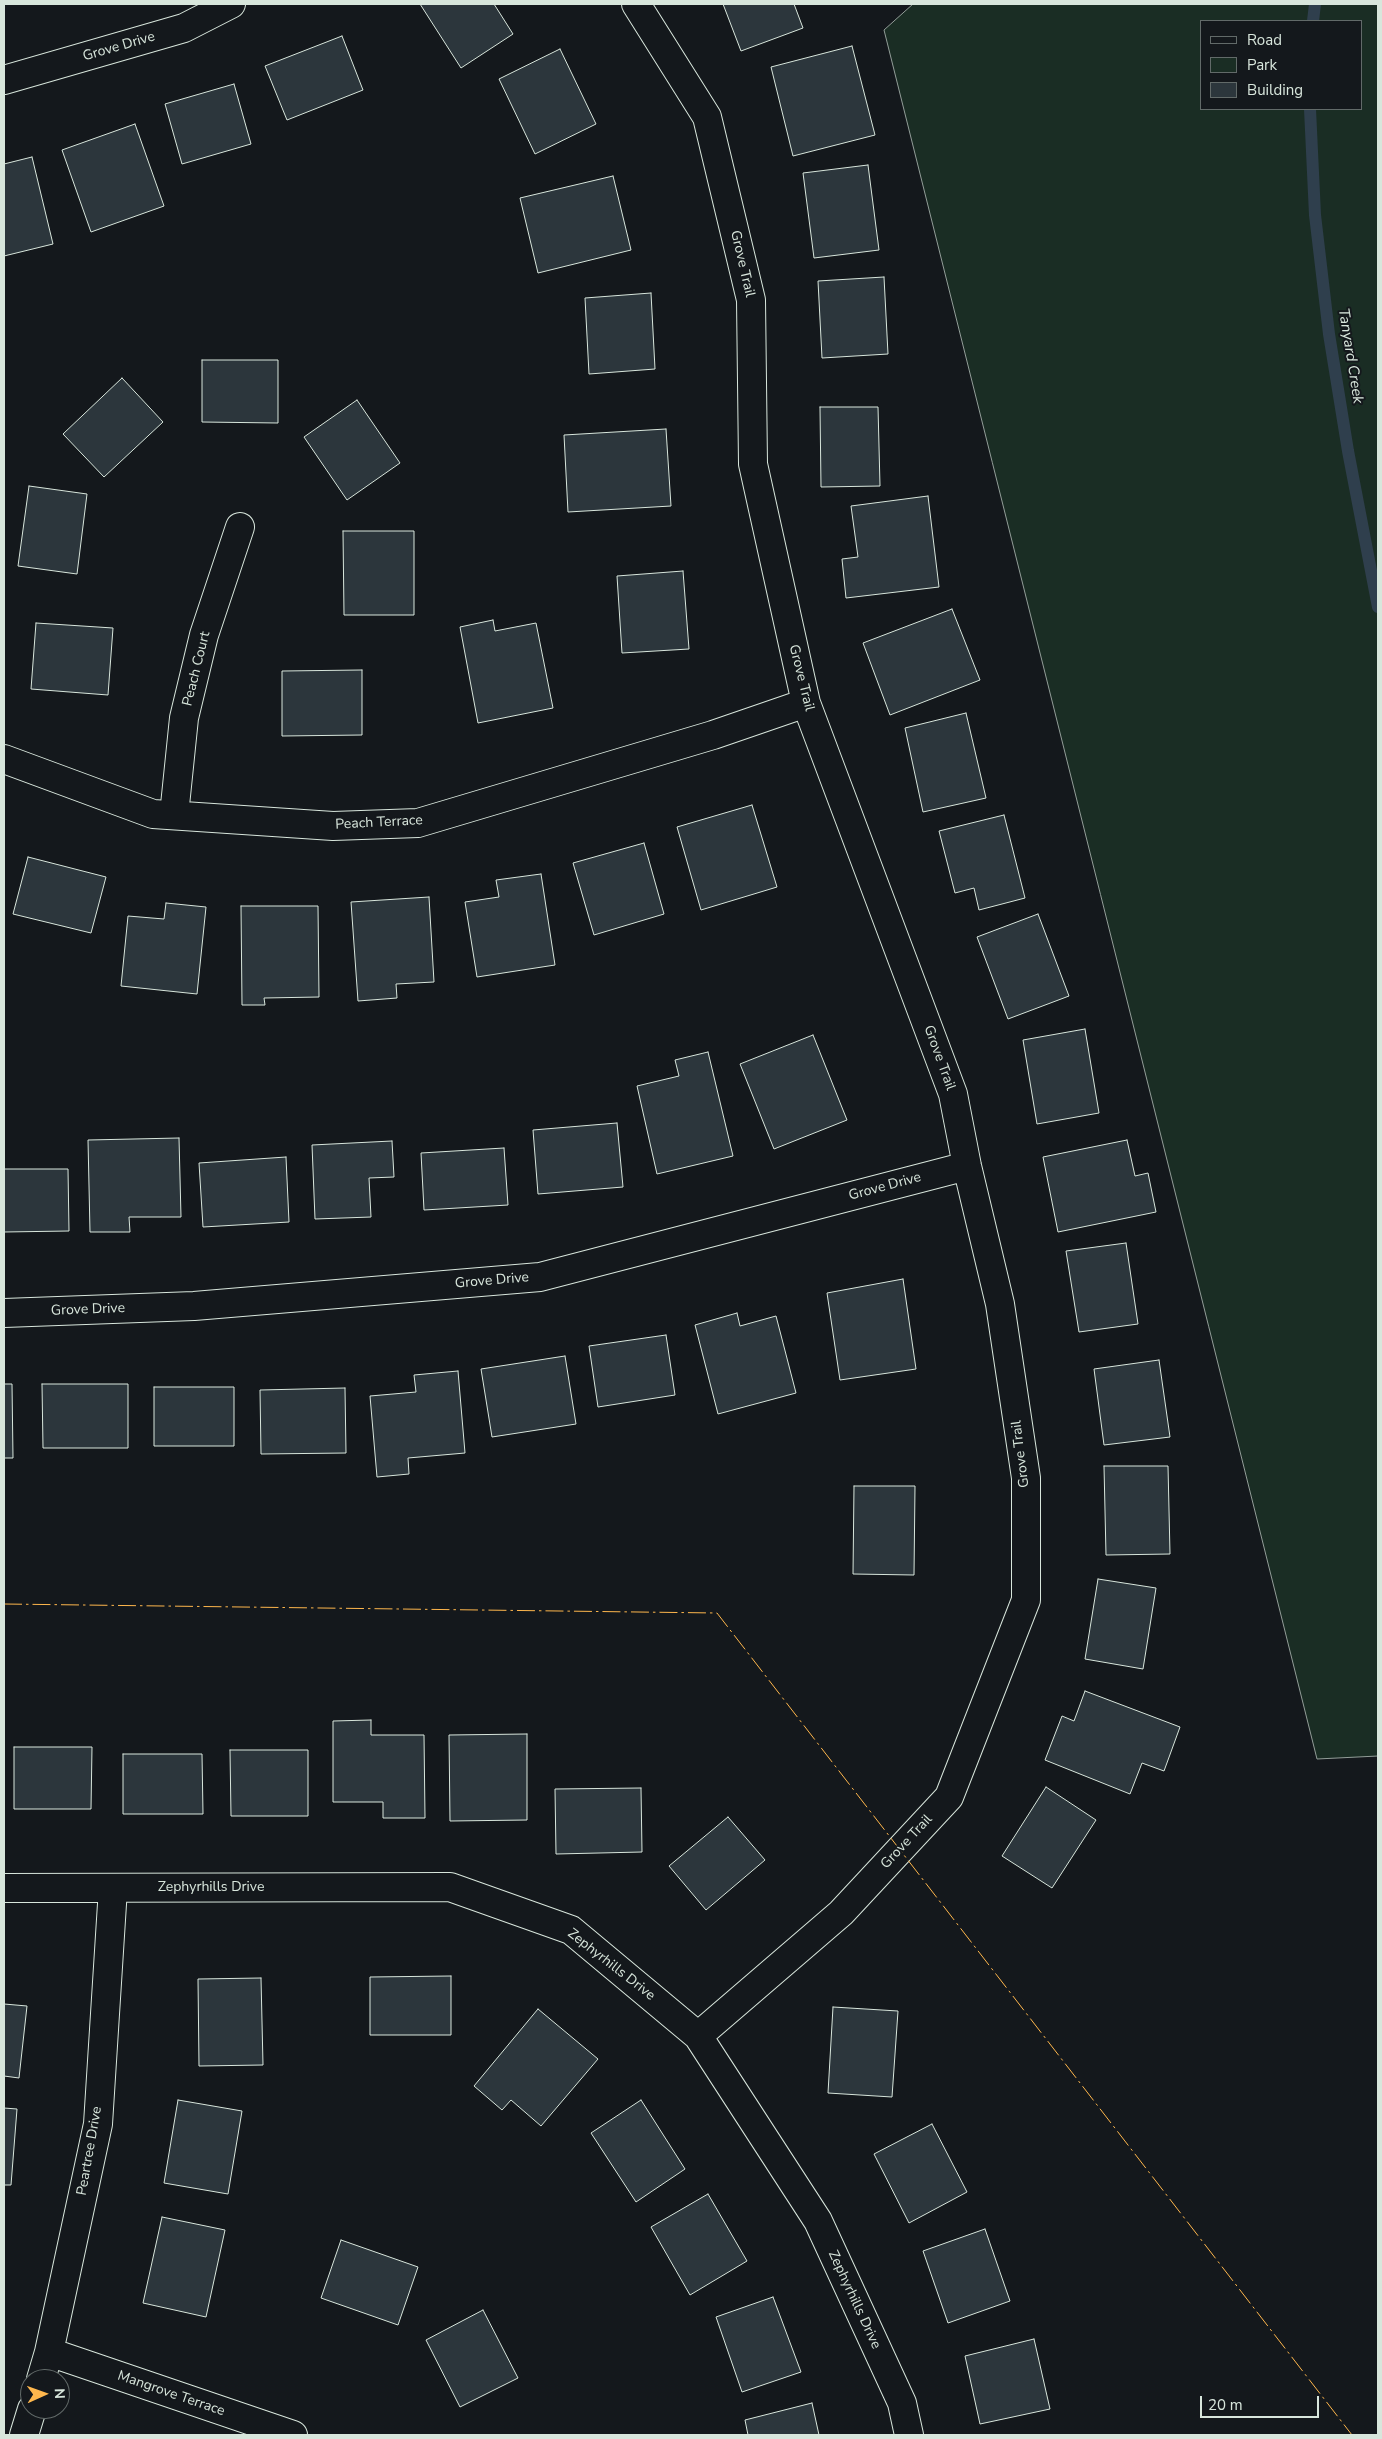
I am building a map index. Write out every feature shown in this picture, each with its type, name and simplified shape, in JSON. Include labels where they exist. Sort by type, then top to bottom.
[{"type":"street","name":"Grove Drive","points":[[4,80],[184,28],[230,4]]},
{"type":"street","name":"Grove Trail","points":[[636,4],[707,117],[751,300],[753,464],[806,702],[953,1094],[967,1166],[1000,1304],[1026,1478],[1026,1600],[949,1797],[841,1913],[698,2036]]},
{"type":"street","name":"Peach Court","points":[[174,816],[184,718],[204,636],[240,527]]},
{"type":"street","name":"Peach Terrace","points":[[4,759],[153,814],[333,826],[418,823],[713,735],[806,702]]},
{"type":"street","name":"Grove Drive","points":[[4,1313],[194,1306],[540,1277],[967,1166]]},
{"type":"street","name":"Zephyrhills Drive","points":[[4,1888],[450,1887],[572,1930],[698,2036],[818,2221],[902,2403],[909,2435]]},
{"type":"street","name":"Peartree Drive","points":[[44,2369],[98,2124],[113,1888]]},
{"type":"street","name":"Mangrove Terrace","points":[[49,2352],[293,2435]]},
{"type":"street","points":[[24,2435],[29,2419]]},
{"type":"green space","points":[[913,4],[1378,4],[1378,1756],[1317,1759],[884,30]]},
{"type":"building","points":[[420,4],[494,4],[513,34],[461,68]]},
{"type":"building","points":[[723,4],[794,4],[803,28],[741,51]]},
{"type":"building","points":[[342,36],[363,90],[287,120],[265,66]]},
{"type":"building","points":[[852,46],[875,135],[793,156],[771,67]]},
{"type":"building","points":[[560,49],[596,124],[535,154],[499,79]]},
{"type":"building","points":[[234,84],[251,144],[182,164],[165,104]]},
{"type":"building","points":[[135,124],[164,206],[91,232],[62,150]]},
{"type":"building","points":[[32,157],[53,244],[4,256],[4,164]]},
{"type":"building","points":[[868,165],[879,250],[814,258],[803,173]]},
{"type":"building","points":[[613,176],[631,250],[538,273],[520,198]]},
{"type":"building","points":[[884,277],[888,354],[822,358],[818,281]]},
{"type":"building","points":[[651,293],[655,369],[589,374],[585,298]]},
{"type":"building","points":[[202,360],[278,360],[278,423],[202,422]]},
{"type":"building","points":[[122,378],[163,422],[104,477],[63,434]]},
{"type":"building","points":[[357,400],[400,463],[347,500],[304,437]]},
{"type":"building","points":[[820,407],[878,407],[880,486],[821,487]]},
{"type":"building","points":[[666,429],[671,506],[568,512],[564,435]]},
{"type":"building","points":[[29,486],[87,494],[77,574],[18,566]]},
{"type":"building","points":[[928,496],[939,587],[846,598],[842,559],[858,557],[851,506]]},
{"type":"building","points":[[343,531],[414,531],[414,615],[344,615]]},
{"type":"building","points":[[683,571],[689,649],[622,653],[617,576]]},
{"type":"building","points":[[952,609],[980,680],[890,715],[863,643]]},
{"type":"building","points":[[493,620],[495,631],[536,623],[553,708],[478,723],[460,627]]},
{"type":"building","points":[[36,623],[113,628],[108,695],[31,689]]},
{"type":"building","points":[[362,670],[362,735],[282,736],[282,671]]},
{"type":"building","points":[[966,713],[986,798],[923,812],[905,728]]},
{"type":"building","points":[[752,805],[777,887],[701,910],[677,827]]},
{"type":"building","points":[[1004,815],[1025,898],[979,910],[974,888],[955,893],[939,831]]},
{"type":"building","points":[[644,843],[664,914],[594,935],[573,863]]},
{"type":"building","points":[[28,857],[106,877],[91,933],[13,914]]},
{"type":"building","points":[[541,874],[555,965],[477,977],[465,902],[499,897],[496,880]]},
{"type":"building","points":[[429,897],[434,982],[396,984],[397,998],[358,1001],[351,902]]},
{"type":"building","points":[[166,903],[206,907],[197,994],[121,986],[128,916],[164,919]]},
{"type":"building","points":[[241,906],[318,906],[319,997],[264,998],[265,1005],[242,1005]]},
{"type":"building","points":[[1038,914],[1069,996],[1008,1019],[977,937]]},
{"type":"building","points":[[1085,1029],[1099,1113],[1037,1124],[1023,1040]]},
{"type":"building","points":[[813,1035],[847,1120],[774,1149],[740,1064]]},
{"type":"building","points":[[708,1052],[733,1156],[657,1174],[637,1086],[679,1076],[675,1060]]},
{"type":"building","points":[[617,1123],[623,1187],[538,1194],[533,1130]]},
{"type":"building","points":[[179,1138],[181,1217],[129,1217],[130,1232],[90,1232],[88,1140]]},
{"type":"building","points":[[1127,1140],[1135,1176],[1148,1173],[1156,1212],[1058,1232],[1043,1157]]},
{"type":"building","points":[[392,1141],[394,1177],[369,1178],[371,1217],[315,1219],[312,1145]]},
{"type":"building","points":[[504,1148],[508,1205],[424,1210],[421,1153]]},
{"type":"building","points":[[286,1157],[289,1222],[203,1227],[199,1163]]},
{"type":"building","points":[[4,1169],[68,1169],[69,1231],[4,1232]]},
{"type":"building","points":[[1126,1243],[1138,1324],[1079,1332],[1066,1251]]},
{"type":"building","points":[[903,1279],[916,1369],[840,1380],[827,1293]]},
{"type":"building","points":[[737,1313],[740,1326],[776,1316],[796,1393],[718,1414],[695,1325]]},
{"type":"building","points":[[666,1335],[675,1395],[598,1407],[589,1346]]},
{"type":"building","points":[[565,1356],[576,1424],[492,1437],[481,1369]]},
{"type":"building","points":[[1159,1360],[1170,1437],[1104,1445],[1094,1369]]},
{"type":"building","points":[[458,1371],[465,1453],[408,1458],[409,1474],[377,1477],[370,1396],[416,1392],[414,1375]]},
{"type":"building","points":[[4,1384],[12,1384],[13,1458],[4,1458]]},
{"type":"building","points":[[42,1384],[128,1384],[128,1448],[43,1448]]},
{"type":"building","points":[[154,1387],[234,1387],[234,1446],[154,1446]]},
{"type":"building","points":[[345,1388],[346,1453],[261,1454],[260,1390]]},
{"type":"building","points":[[1104,1466],[1168,1466],[1170,1554],[1106,1555]]},
{"type":"building","points":[[854,1486],[915,1486],[914,1575],[853,1574]]},
{"type":"building","points":[[1098,1579],[1156,1588],[1143,1669],[1085,1659]]},
{"type":"building","points":[[1085,1691],[1180,1727],[1164,1771],[1142,1763],[1130,1794],[1045,1760],[1062,1716],[1074,1721]]},
{"type":"building","points":[[371,1720],[371,1735],[424,1735],[425,1818],[383,1818],[383,1802],[333,1802],[333,1721]]},
{"type":"building","points":[[527,1734],[527,1820],[450,1821],[449,1735]]},
{"type":"building","points":[[14,1747],[92,1747],[91,1809],[14,1809]]},
{"type":"building","points":[[230,1750],[308,1750],[308,1816],[231,1816]]},
{"type":"building","points":[[123,1754],[202,1754],[203,1814],[123,1814]]},
{"type":"building","points":[[1046,1787],[1096,1820],[1052,1888],[1002,1856]]},
{"type":"building","points":[[641,1788],[642,1852],[556,1854],[555,1789]]},
{"type":"building","points":[[728,1817],[765,1860],[706,1910],[669,1866]]},
{"type":"building","points":[[451,1976],[451,2035],[370,2035],[370,1977]]},
{"type":"building","points":[[261,1978],[263,2065],[199,2066],[198,1979]]},
{"type":"building","points":[[4,2004],[27,2006],[19,2078],[4,2076]]},
{"type":"building","points":[[833,2007],[898,2011],[892,2097],[828,2093]]},
{"type":"building","points":[[538,2009],[598,2059],[541,2126],[511,2100],[502,2110],[474,2086]]},
{"type":"building","points":[[178,2100],[242,2111],[228,2194],[164,2183]]},
{"type":"building","points":[[641,2100],[685,2169],[636,2202],[591,2133]]},
{"type":"building","points":[[4,2108],[17,2109],[11,2185],[4,2185]]},
{"type":"building","points":[[932,2124],[967,2192],[909,2223],[874,2154]]},
{"type":"building","points":[[708,2194],[747,2261],[690,2295],[651,2227]]},
{"type":"building","points":[[162,2217],[225,2230],[206,2317],[143,2303]]},
{"type":"building","points":[[985,2229],[1010,2301],[948,2323],[923,2251]]},
{"type":"building","points":[[341,2240],[418,2267],[398,2325],[321,2298]]},
{"type":"building","points":[[773,2297],[801,2372],[742,2392],[716,2317]]},
{"type":"building","points":[[483,2310],[518,2378],[460,2407],[426,2340]]},
{"type":"building","points":[[1034,2339],[1050,2409],[980,2424],[965,2356]]},
{"type":"building","points":[[812,2403],[819,2435],[748,2435],[745,2420]]},
{"type":"waterway","name":"Tanyard Creek","points":[[1313,20],[1315,4]]},
{"type":"waterway","name":"Tanyard Creek","points":[[1310,110],[1315,215],[1329,334],[1348,451],[1378,607]]},
{"type":"power","points":[[4,1604],[717,1613],[1352,2435]]}]
